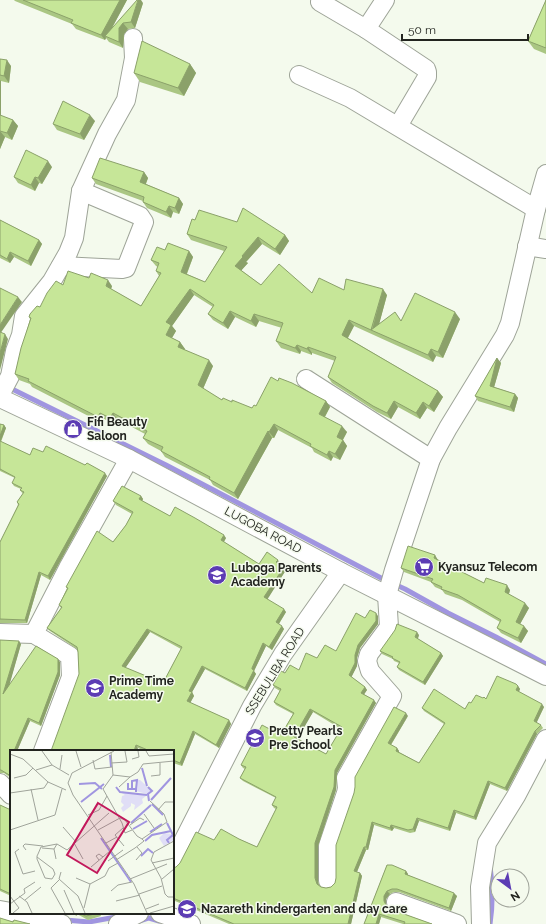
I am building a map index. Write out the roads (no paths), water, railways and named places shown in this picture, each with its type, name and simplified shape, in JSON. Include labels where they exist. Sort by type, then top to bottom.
[{"type":"street","points":[[366,29],[385,0]]},
{"type":"street","points":[[320,2],[366,29],[422,66],[427,72],[427,77],[398,126]]},
{"type":"street","points":[[0,396],[10,376],[15,351],[21,335],[24,316],[52,281],[61,266],[74,238],[81,191],[107,134],[126,100],[134,58],[132,38]]},
{"type":"street","points":[[299,75],[350,98],[536,208]]},
{"type":"street","points":[[328,881],[328,846],[346,793],[346,778],[392,696],[370,671],[367,661],[369,654],[389,627],[387,595],[394,570],[431,459],[448,428],[505,335],[510,323],[526,246],[546,174]]},
{"type":"street","points":[[61,266],[126,268],[144,222],[140,216],[81,191]]},
{"type":"street","points":[[526,246],[546,248]]},
{"type":"street","points":[[306,378],[431,459]]},
{"type":"street","name":"LUGOBA ROAD","points":[[0,396],[129,459],[341,572],[546,676]]},
{"type":"street","points":[[34,634],[68,568],[129,459]]},
{"type":"street","name":"SSEBULIBA ROAD","points":[[174,860],[252,706],[283,654],[341,572]]},
{"type":"street","points":[[0,633],[34,634],[70,656],[70,677],[43,750]]},
{"type":"street","points":[[481,924],[480,887],[487,842],[516,796],[546,740]]},
{"type":"street","points":[[0,783],[10,794]]},
{"type":"street","points":[[396,902],[457,924]]},
{"type":"street","points":[[0,910],[10,912]]},
{"type":"street","points":[[23,914],[62,924]]},
{"type":"street","points":[[118,924],[137,914]]},
{"type":"street","points":[[163,914],[191,924]]},
{"type":"waterway","points":[[8,387],[166,465],[546,664]]},
{"type":"waterway","points":[[490,866],[492,881],[492,909],[490,924]]},
{"type":"waterway","points":[[65,920],[89,922],[116,917]]},
{"type":"waterway","points":[[140,921],[149,918],[159,921]]},
{"type":"place","name":"Fifi Beauty Saloon","points":[[73,429]]},
{"type":"place","name":"Kyansuz Telecom","points":[[424,567]]},
{"type":"place","name":"Luboga Parents Academy","points":[[217,575]]},
{"type":"place","name":"Prime Time Academy","points":[[95,688]]},
{"type":"place","name":"Pretty Pearls Pre School","points":[[255,738]]},
{"type":"place","name":"Nazareth kindergarten and day care","points":[[187,909]]}]
